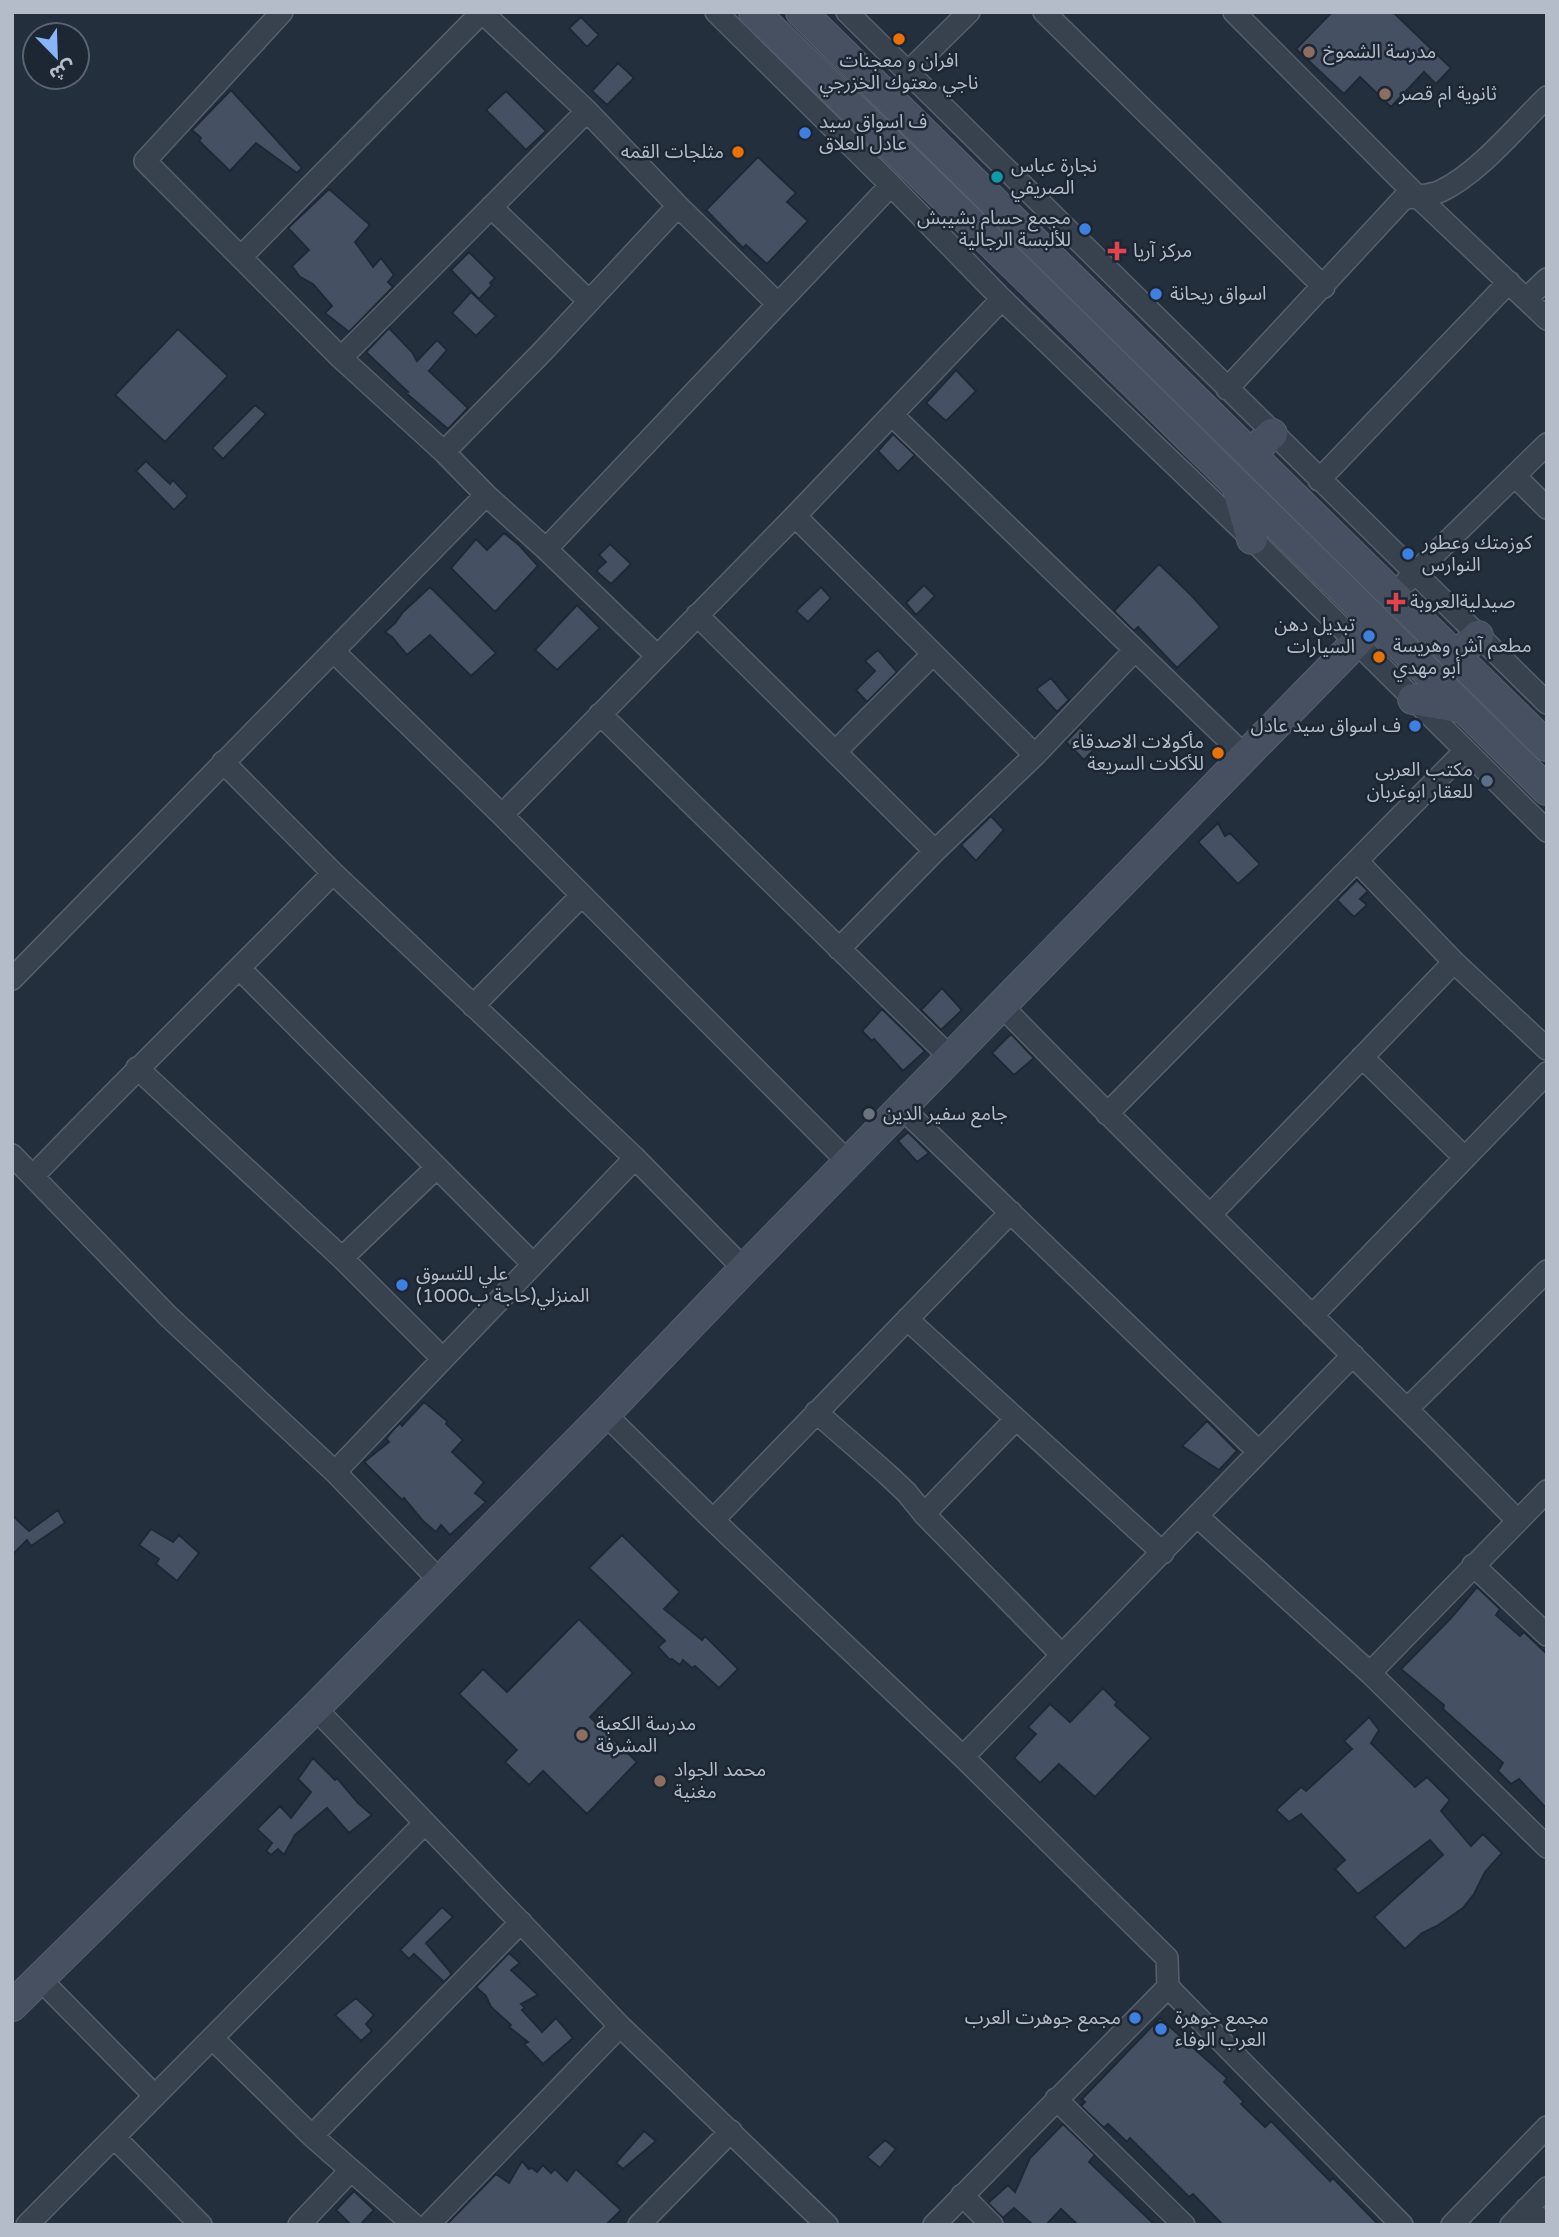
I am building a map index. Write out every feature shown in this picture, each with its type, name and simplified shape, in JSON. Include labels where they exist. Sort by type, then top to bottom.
[{"type":"main road","points":[[754,12],[897,172],[942,196],[1237,485],[1366,632],[1463,708],[1547,790]]},
{"type":"main road","points":[[801,12],[1547,746]]},
{"type":"main road","points":[[897,172],[920,150],[922,132]]},
{"type":"main road","points":[[942,196],[941,187],[945,178],[953,172],[962,171]]},
{"type":"main road","points":[[1250,454],[1272,434]]},
{"type":"main road","points":[[1237,485],[1252,539]]},
{"type":"main road","points":[[12,2006],[315,1708],[605,1414],[848,1161],[1366,632]]},
{"type":"main road","points":[[1456,656],[1478,636]]},
{"type":"main road","points":[[1413,699],[1463,708]]},
{"type":"street","points":[[282,12],[145,161],[341,358],[444,452],[657,656]]},
{"type":"street","points":[[241,257],[482,12],[587,111],[678,206],[778,304]]},
{"type":"street","points":[[716,12],[897,172],[1002,299],[1252,539],[1366,632],[1413,699],[1547,831]]},
{"type":"street","points":[[847,12],[1547,703]]},
{"type":"street","points":[[908,72],[969,12]]},
{"type":"street","points":[[1044,12],[1324,287]]},
{"type":"street","points":[[1234,12],[1416,195],[1547,319]]},
{"type":"street","points":[[1227,389],[1403,199],[1437,193],[1457,183],[1547,97]]},
{"type":"street","points":[[341,358],[587,111]]},
{"type":"street","points":[[545,549],[778,304],[897,172]]},
{"type":"street","points":[[491,206],[589,301]]},
{"type":"street","points":[[444,452],[544,350],[678,206]]},
{"type":"street","points":[[1526,299],[1547,278]]},
{"type":"street","points":[[1319,480],[1509,282]]},
{"type":"street","points":[[502,815],[795,516],[1002,299]]},
{"type":"street","points":[[892,415],[1245,756]]},
{"type":"street","points":[[1394,595],[1547,444]]},
{"type":"street","points":[[1515,476],[1547,508]]},
{"type":"street","points":[[12,979],[486,495]]},
{"type":"street","points":[[795,516],[1035,755]]},
{"type":"street","points":[[697,615],[935,851]]},
{"type":"street","points":[[839,949],[935,851],[1035,755],[1135,650]]},
{"type":"street","points":[[333,651],[502,815],[848,1161]]},
{"type":"street","points":[[835,752],[933,653]]},
{"type":"street","points":[[600,714],[950,1058]]},
{"type":"street","points":[[1107,1114],[1465,751]]},
{"type":"street","points":[[223,762],[333,873],[635,1158],[744,1269]]},
{"type":"street","points":[[1357,861],[1454,961],[1547,1049]]},
{"type":"street","points":[[34,1175],[333,873]]},
{"type":"street","points":[[473,1006],[582,895]]},
{"type":"street","points":[[1210,1215],[1454,961]]},
{"type":"street","points":[[240,969],[533,1264]]},
{"type":"street","points":[[1001,1005],[1107,1114],[1408,1408],[1517,1520]]},
{"type":"street","points":[[1362,1057],[1465,1158]]},
{"type":"street","points":[[137,1068],[342,1258],[443,1359]]},
{"type":"street","points":[[1312,1316],[1547,1073]]},
{"type":"street","points":[[901,1107],[1259,1452]]},
{"type":"street","points":[[12,1155],[167,1315],[335,1472],[439,1580]]},
{"type":"street","points":[[335,1472],[635,1158]]},
{"type":"street","points":[[342,1258],[436,1168]]},
{"type":"street","points":[[713,1520],[1011,1212]]},
{"type":"street","points":[[1408,1408],[1547,1270]]},
{"type":"street","points":[[907,1319],[1163,1553]]},
{"type":"street","points":[[963,1757],[1353,1356]]},
{"type":"street","points":[[816,1412],[907,1493],[924,1514],[1062,1655]]},
{"type":"street","points":[[605,1414],[963,1757],[1167,1958],[1168,1987],[1402,2225]]},
{"type":"street","points":[[924,1514],[1016,1419]]},
{"type":"street","points":[[1370,1673],[1547,1491]]},
{"type":"street","points":[[1197,1516],[1370,1673],[1547,1847]]},
{"type":"street","points":[[1473,1565],[1547,1636]]},
{"type":"street","points":[[315,1708],[620,2026],[827,2225]]},
{"type":"street","points":[[27,2225],[425,1823]]},
{"type":"street","points":[[312,2136],[521,1922]]},
{"type":"street","points":[[40,1979],[155,2095]]},
{"type":"street","points":[[934,2225],[1168,1987]]},
{"type":"street","points":[[428,2225],[620,2026]]},
{"type":"street","points":[[212,2038],[312,2136],[414,2225]]},
{"type":"street","points":[[1056,2099],[1184,2225]]},
{"type":"street","points":[[1452,2225],[1547,2127]]},
{"type":"street","points":[[639,2225],[731,2131]]},
{"type":"street","points":[[114,2137],[201,2225]]},
{"type":"street","points":[[299,2225],[351,2170]]},
{"type":"street","points":[[1511,2225],[1547,2188]]},
{"type":"street","points":[[962,2195],[992,2225]]},
{"type":"street","points":[[1526,2209],[1547,2223]]},
{"type":"building","points":[[1332,12],[1393,12],[1451,68],[1436,84],[1424,72],[1391,107],[1360,77],[1344,94],[1296,49]]},
{"type":"building","points":[[581,17],[599,35],[587,47],[569,28]]},
{"type":"building","points":[[618,63],[634,78],[607,105],[592,91]]},
{"type":"building","points":[[231,90],[302,168],[297,173],[256,143],[230,171],[199,141],[201,138],[192,130]]},
{"type":"building","points":[[506,91],[546,131],[526,150],[486,110]]},
{"type":"building","points":[[758,157],[796,193],[787,202],[808,221],[767,264],[746,245],[743,248],[706,210]]},
{"type":"building","points":[[329,189],[370,225],[355,242],[373,267],[381,258],[394,275],[388,282],[393,287],[349,332],[325,313],[332,306],[313,284],[300,277],[292,266],[309,250],[288,228]]},
{"type":"building","points":[[469,252],[495,278],[479,299],[451,270]]},
{"type":"building","points":[[471,292],[496,316],[476,336],[452,313]]},
{"type":"building","points":[[389,328],[417,361],[437,340],[447,350],[429,371],[468,408],[448,429],[406,393],[408,392],[366,352]]},
{"type":"building","points":[[178,329],[228,376],[165,442],[115,395]]},
{"type":"building","points":[[956,370],[976,391],[946,421],[926,403]]},
{"type":"building","points":[[255,405],[266,414],[223,459],[212,448]]},
{"type":"building","points":[[893,434],[915,455],[898,472],[878,451]]},
{"type":"building","points":[[146,461],[170,484],[173,480],[188,496],[174,510],[136,471]]},
{"type":"building","points":[[504,533],[538,566],[495,612],[451,568],[476,539],[487,550]]},
{"type":"building","points":[[610,544],[631,564],[611,584],[596,571],[606,562],[599,555]]},
{"type":"building","points":[[1159,564],[1220,627],[1177,668],[1138,627],[1134,631],[1114,611]]},
{"type":"building","points":[[924,585],[935,596],[916,615],[906,603]]},
{"type":"building","points":[[430,587],[496,653],[471,676],[430,635],[407,655],[385,632]]},
{"type":"building","points":[[821,587],[831,598],[808,622],[796,611]]},
{"type":"building","points":[[577,605],[600,628],[557,670],[535,650]]},
{"type":"building","points":[[878,650],[897,672],[867,702],[856,690],[875,671],[865,661]]},
{"type":"building","points":[[1051,678],[1069,700],[1057,712],[1036,689]]},
{"type":"building","points":[[1080,727],[1099,744],[1084,760],[1066,742]]},
{"type":"building","points":[[991,816],[1004,830],[976,861],[961,845]]},
{"type":"building","points":[[1218,823],[1225,836],[1230,833],[1260,864],[1238,884],[1198,842]]},
{"type":"building","points":[[1357,880],[1368,891],[1360,899],[1367,905],[1354,917],[1337,900]]},
{"type":"building","points":[[942,988],[962,1010],[941,1030],[921,1010]]},
{"type":"building","points":[[882,1009],[925,1051],[903,1071],[874,1039],[872,1041],[862,1031]]},
{"type":"building","points":[[1011,1034],[1034,1058],[1014,1075],[992,1053]]},
{"type":"building","points":[[908,1132],[929,1153],[917,1162],[898,1141]]},
{"type":"building","points":[[424,1402],[447,1421],[446,1424],[463,1440],[452,1452],[484,1482],[475,1493],[486,1502],[450,1535],[441,1525],[436,1532],[423,1521],[404,1498],[402,1500],[364,1462],[389,1442],[386,1439],[394,1429],[400,1423],[402,1426]]},
{"type":"building","points":[[1207,1421],[1237,1451],[1219,1470],[1182,1446]]},
{"type":"building","points":[[58,1510],[65,1523],[31,1546],[27,1540],[12,1555],[12,1515],[29,1531]]},
{"type":"building","points":[[151,1529],[173,1542],[179,1535],[199,1553],[177,1581],[156,1564],[159,1559],[139,1545]]},
{"type":"building","points":[[622,1535],[680,1592],[664,1609],[702,1640],[705,1636],[738,1669],[719,1688],[695,1666],[692,1668],[683,1660],[680,1665],[670,1660],[658,1647],[665,1641],[589,1568]]},
{"type":"building","points":[[1477,1587],[1500,1609],[1496,1615],[1520,1636],[1524,1632],[1547,1654],[1547,1809],[1519,1779],[1511,1784],[1498,1771],[1503,1763],[1443,1709],[1444,1705],[1401,1669]]},
{"type":"building","points":[[579,1619],[633,1673],[590,1717],[637,1762],[587,1814],[543,1771],[529,1785],[505,1762],[517,1750],[459,1694],[483,1669],[507,1692]]},
{"type":"building","points":[[1103,1688],[1117,1702],[1115,1705],[1151,1738],[1095,1797],[1059,1764],[1040,1783],[1014,1758],[1036,1734],[1028,1727],[1050,1704],[1070,1722]]},
{"type":"building","points":[[1369,1717],[1379,1730],[1371,1743],[1415,1787],[1427,1777],[1450,1800],[1441,1811],[1471,1846],[1483,1834],[1502,1853],[1485,1872],[1463,1908],[1422,1933],[1405,1949],[1374,1917],[1443,1855],[1430,1840],[1358,1894],[1335,1869],[1345,1860],[1301,1814],[1289,1822],[1276,1810],[1301,1787],[1306,1791],[1352,1749],[1344,1741]]},
{"type":"building","points":[[313,1758],[335,1780],[337,1778],[372,1815],[349,1833],[327,1808],[295,1835],[284,1855],[278,1849],[271,1855],[266,1851],[272,1843],[257,1829],[280,1806],[291,1818],[311,1792],[298,1779]]},
{"type":"building","points":[[442,1907],[453,1917],[426,1943],[452,1974],[444,1982],[414,1954],[409,1959],[400,1950]]},
{"type":"building","points":[[509,1953],[520,1963],[511,1970],[538,1995],[521,2004],[525,2008],[522,2010],[542,2032],[556,2018],[573,2038],[543,2064],[524,2044],[528,2042],[509,2027],[511,2025],[491,2007],[486,1996],[476,1987]]},
{"type":"building","points":[[356,1998],[374,2015],[366,2024],[372,2031],[361,2041],[335,2015]]},
{"type":"building","points":[[1160,2018],[1227,2078],[1224,2082],[1244,2102],[1241,2104],[1265,2127],[1271,2121],[1330,2181],[1333,2178],[1379,2225],[1223,2225],[1193,2194],[1189,2197],[1130,2138],[1127,2142],[1108,2124],[1104,2128],[1081,2106],[1085,2102],[1082,2099]]},
{"type":"building","points":[[1063,2124],[1095,2155],[1089,2162],[1155,2225],[1078,2225],[1061,2209],[1046,2225],[1033,2225],[1014,2208],[1003,2218],[988,2203],[1008,2185],[1015,2192],[1030,2158]]},
{"type":"building","points":[[644,2131],[656,2141],[623,2169],[616,2163]]},
{"type":"building","points":[[885,2140],[896,2149],[880,2168],[867,2157]]},
{"type":"building","points":[[522,2161],[529,2169],[537,2172],[543,2165],[551,2173],[555,2169],[567,2181],[576,2169],[621,2210],[606,2225],[446,2225],[496,2174],[509,2183]]},
{"type":"building","points":[[354,2191],[374,2210],[360,2225],[351,2225],[336,2210]]},
{"type":"place","name":"افران و معجنات ناجي معتوك الخزرجي","points":[[899,39]]},
{"type":"place","name":"مدرسة الشموخ","points":[[1309,52]]},
{"type":"place","name":"ثانوية ام قصر","points":[[1385,94]]},
{"type":"place","name":"ف اسواق سيد عادل العلاق","points":[[805,133]]},
{"type":"place","name":"مثلجات القمه","points":[[738,152]]},
{"type":"place","name":"نجارة عباس الصريفي","points":[[997,177]]},
{"type":"place","name":"مجمع حسام بشيبش للألبسة الرجالية","points":[[1085,229]]},
{"type":"place","name":"مركز آريا","points":[[1117,251]]},
{"type":"place","name":"اسواق ريحانة","points":[[1156,294]]},
{"type":"place","name":"كوزمتك وعطور النوارس","points":[[1408,554]]},
{"type":"place","name":"صيدليةالعروبة","points":[[1396,602]]},
{"type":"place","name":"تبديل دهن السيارات","points":[[1369,636]]},
{"type":"place","name":"مطعم آش وهريسة أبو مهدي","points":[[1379,657]]},
{"type":"place","name":"ف اسواق سيد عادل","points":[[1415,726]]},
{"type":"place","name":"مأكولات الاصدقاء للأكلات السريعة","points":[[1218,753]]},
{"type":"place","name":"مكتب العربي للعقار ابوغربان","points":[[1487,781]]},
{"type":"place","name":"جامع سفير الدين","points":[[869,1114]]},
{"type":"place","name":"علي للتسوق المنزلي(حاجة ب1000)","points":[[402,1285]]},
{"type":"place","name":"مدرسة الكعبة المشرفة","points":[[582,1735]]},
{"type":"place","name":"محمد الجواد مغنية","points":[[660,1781]]},
{"type":"place","name":"مجمع جوهرت العرب","points":[[1135,2018]]},
{"type":"place","name":"مجمع جوهرة العرب الوفاء","points":[[1161,2029]]}]
